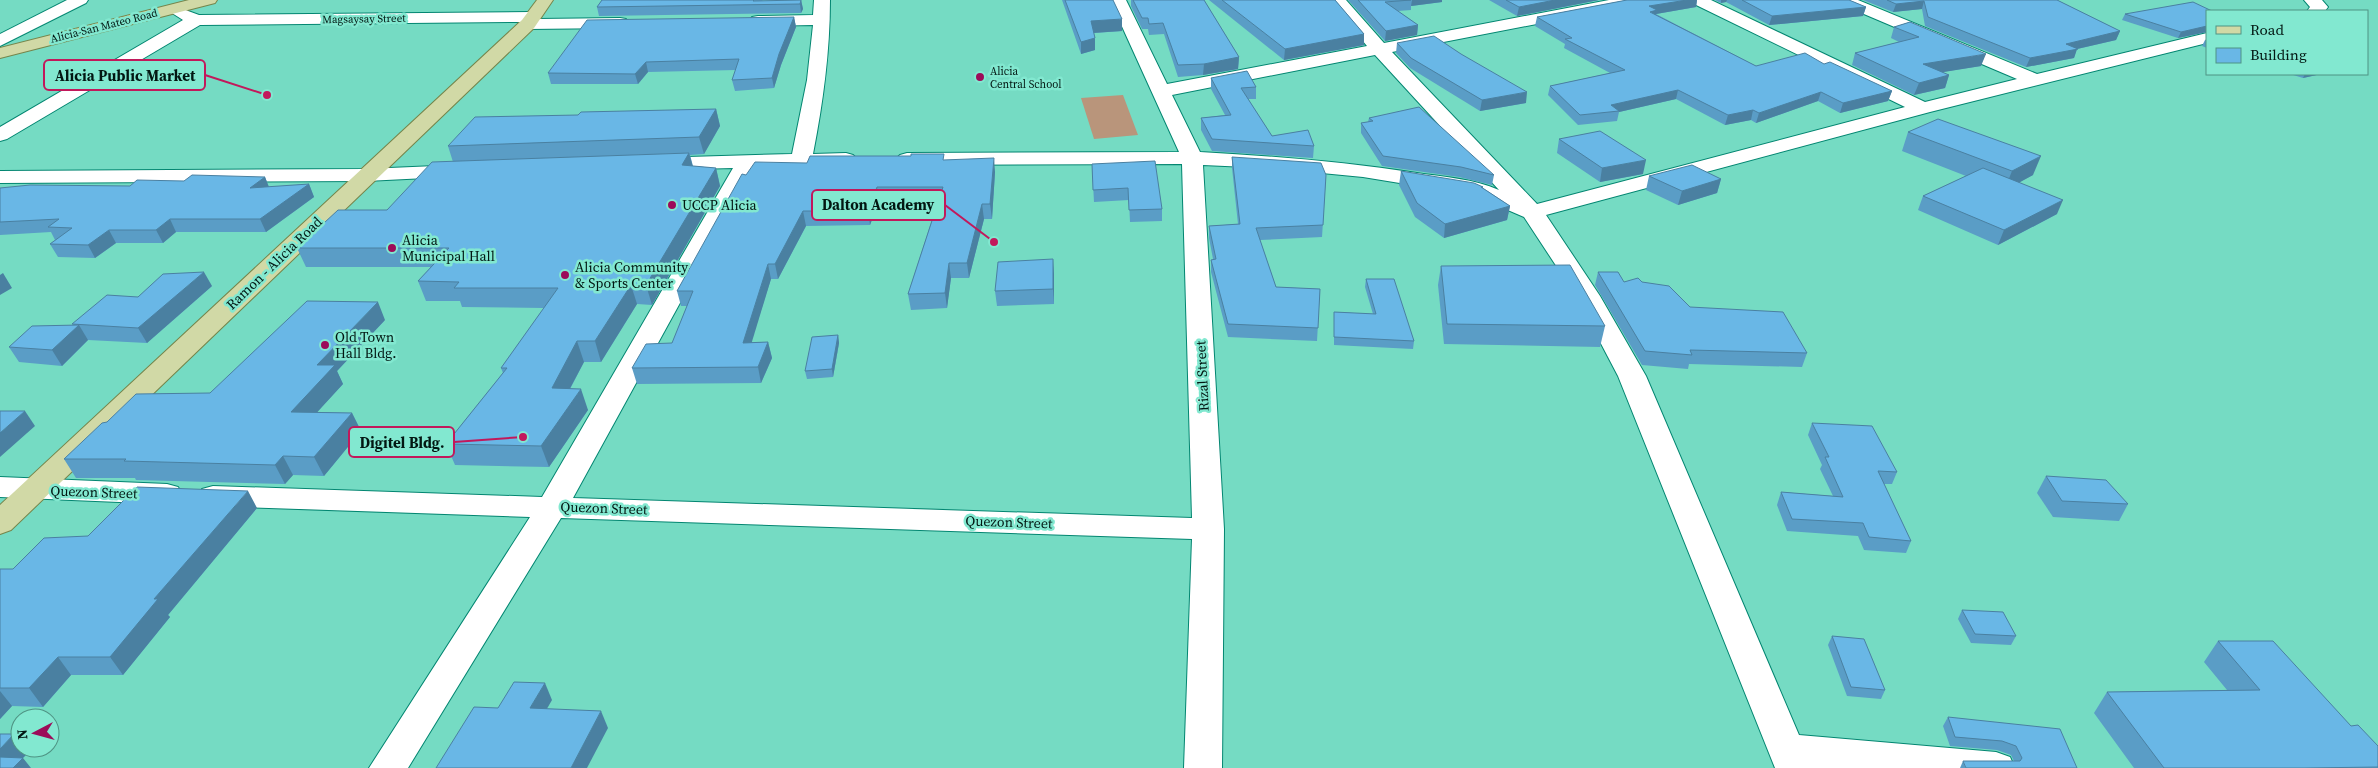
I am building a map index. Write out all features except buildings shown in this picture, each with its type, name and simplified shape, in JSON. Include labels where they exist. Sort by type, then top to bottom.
[{"type":"main road","name":"Alicia-San Mateo Road","points":[[0,53],[209,0]]},
{"type":"main road","name":"Ramon - Alicia Road","points":[[0,523],[535,14]]},
{"type":"street","points":[[0,40],[80,0]]},
{"type":"street","points":[[801,159],[812,113],[822,20],[822,0]]},
{"type":"street","name":"Rizal Street","points":[[1118,0],[1192,158],[1208,529],[1203,768]]},
{"type":"street","points":[[1336,0],[1380,50],[1532,212],[1588,296],[1632,376],[1791,759],[1996,768]]},
{"type":"street","points":[[1162,91],[1635,0]]},
{"type":"street","points":[[1698,0],[1923,108]]},
{"type":"street","points":[[1844,0],[2035,80]]},
{"type":"street","points":[[2312,0],[2320,7],[2316,10]]},
{"type":"street","points":[[173,9],[196,20]]},
{"type":"street","name":"Magsaysay Street","points":[[196,20],[535,14],[636,23]]},
{"type":"street","points":[[0,135],[196,20]]},
{"type":"street","points":[[744,21],[822,20]]},
{"type":"street","points":[[631,165],[801,159],[1192,158],[1269,162],[1363,171],[1478,189],[1532,212],[1923,108],[2206,38]]},
{"type":"street","points":[[388,768],[552,507],[748,160]]},
{"type":"street","points":[[0,177],[366,175],[474,171]]},
{"type":"street","points":[[0,194],[28,177]]},
{"type":"street","name":"Quezon Street","points":[[0,487],[36,490],[1208,529]]},
{"type":"shaded area","points":[[1123,95],[1138,135],[1094,139],[1081,98]]},
{"type":"place","name":"Alicia Central School","points":[[980,77]]},
{"type":"place","name":"Alicia Public Market","points":[[267,95]]},
{"type":"place","name":"UCCP Alicia","points":[[672,205]]},
{"type":"place","name":"Dalton Academy","points":[[994,242]]},
{"type":"place","name":"Alicia Municipal Hall","points":[[392,248]]},
{"type":"place","name":"Alicia Community & Sports Center","points":[[565,275]]},
{"type":"place","name":"Old Town Hall Bldg.","points":[[325,345]]},
{"type":"place","name":"Digitel Bldg.","points":[[523,437]]}]
